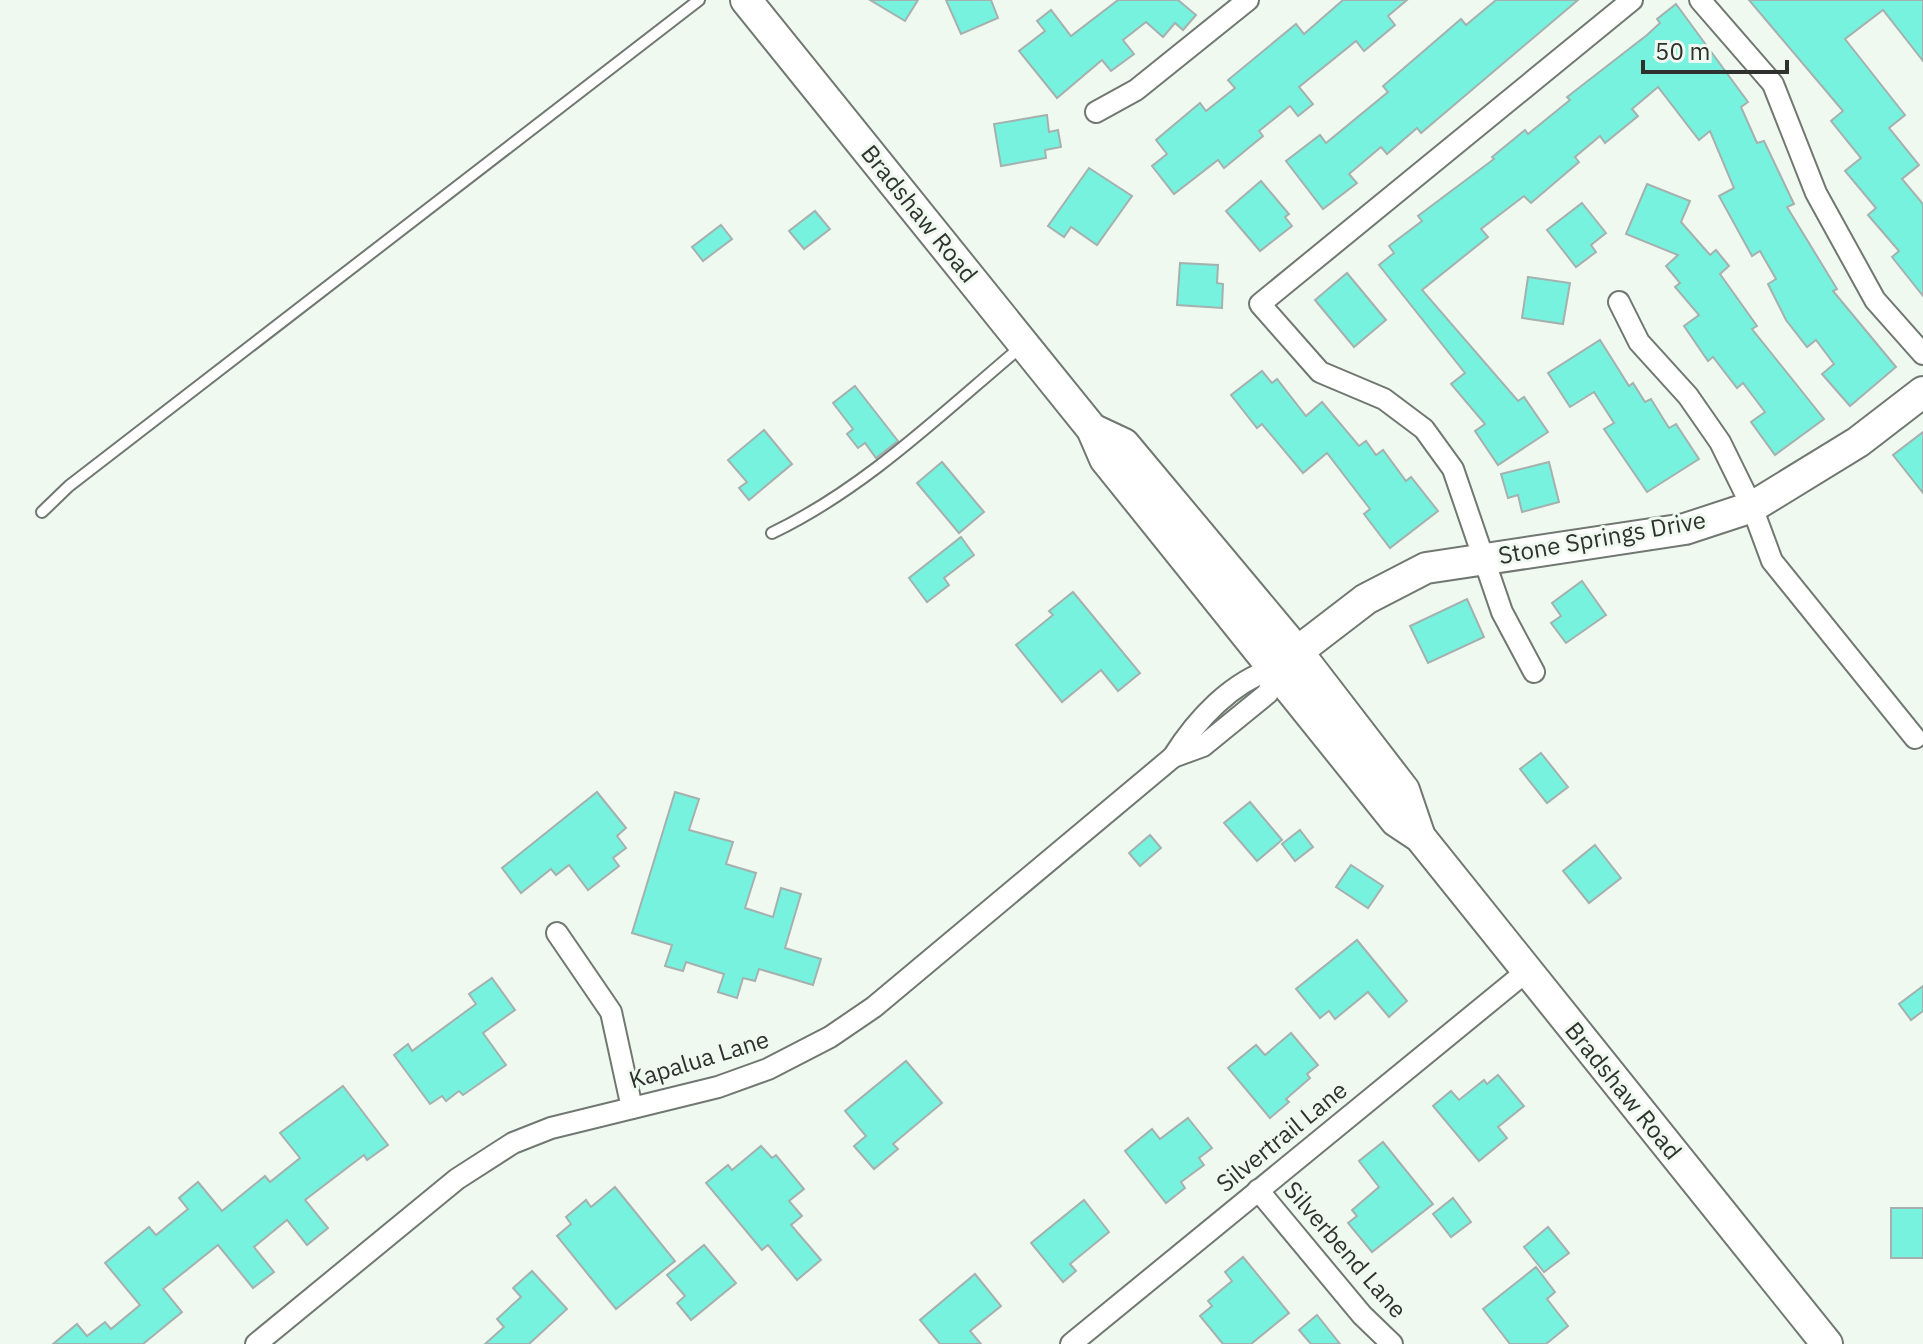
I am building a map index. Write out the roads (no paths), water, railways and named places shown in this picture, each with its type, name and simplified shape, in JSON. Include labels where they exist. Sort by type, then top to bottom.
[{"type":"main road","name":"Bradshaw Road","points":[[746,0],[1092,429],[1105,459],[1286,660],[1396,821],[1420,837],[1827,1344]]},
{"type":"main road","name":"Stone Springs Drive","points":[[1286,660],[1366,599],[1426,568],[1685,529],[1752,507],[1858,442],[1923,392]]},
{"type":"street","points":[[1096,112],[1136,90],[1248,0]]},
{"type":"street","points":[[1534,672],[1502,612],[1453,469],[1424,429],[1384,399],[1320,372],[1260,304],[1632,0]]},
{"type":"street","points":[[1700,0],[1773,84],[1816,193],[1875,300],[1923,354]]},
{"type":"street","points":[[1619,302],[1639,342],[1688,396],[1720,442],[1752,507],[1772,561],[1915,738]]},
{"type":"street","name":"Kapalua Lane","points":[[256,1344],[478,1163],[513,1143],[551,1128],[718,1087],[768,1069],[830,1037],[874,1007],[1173,757],[1203,746],[1268,693],[1286,660]]},
{"type":"street","points":[[557,933],[611,1012],[632,1108]]},
{"type":"street","name":"Silvertrail Lane","points":[[1071,1344],[1527,971]]},
{"type":"street","name":"Silverbend Lane","points":[[1258,1190],[1362,1315],[1392,1344]]},
{"type":"lane","points":[[42,512],[69,486],[699,0]]},
{"type":"lane","points":[[772,533],[818,511],[870,473],[1024,344]]}]
